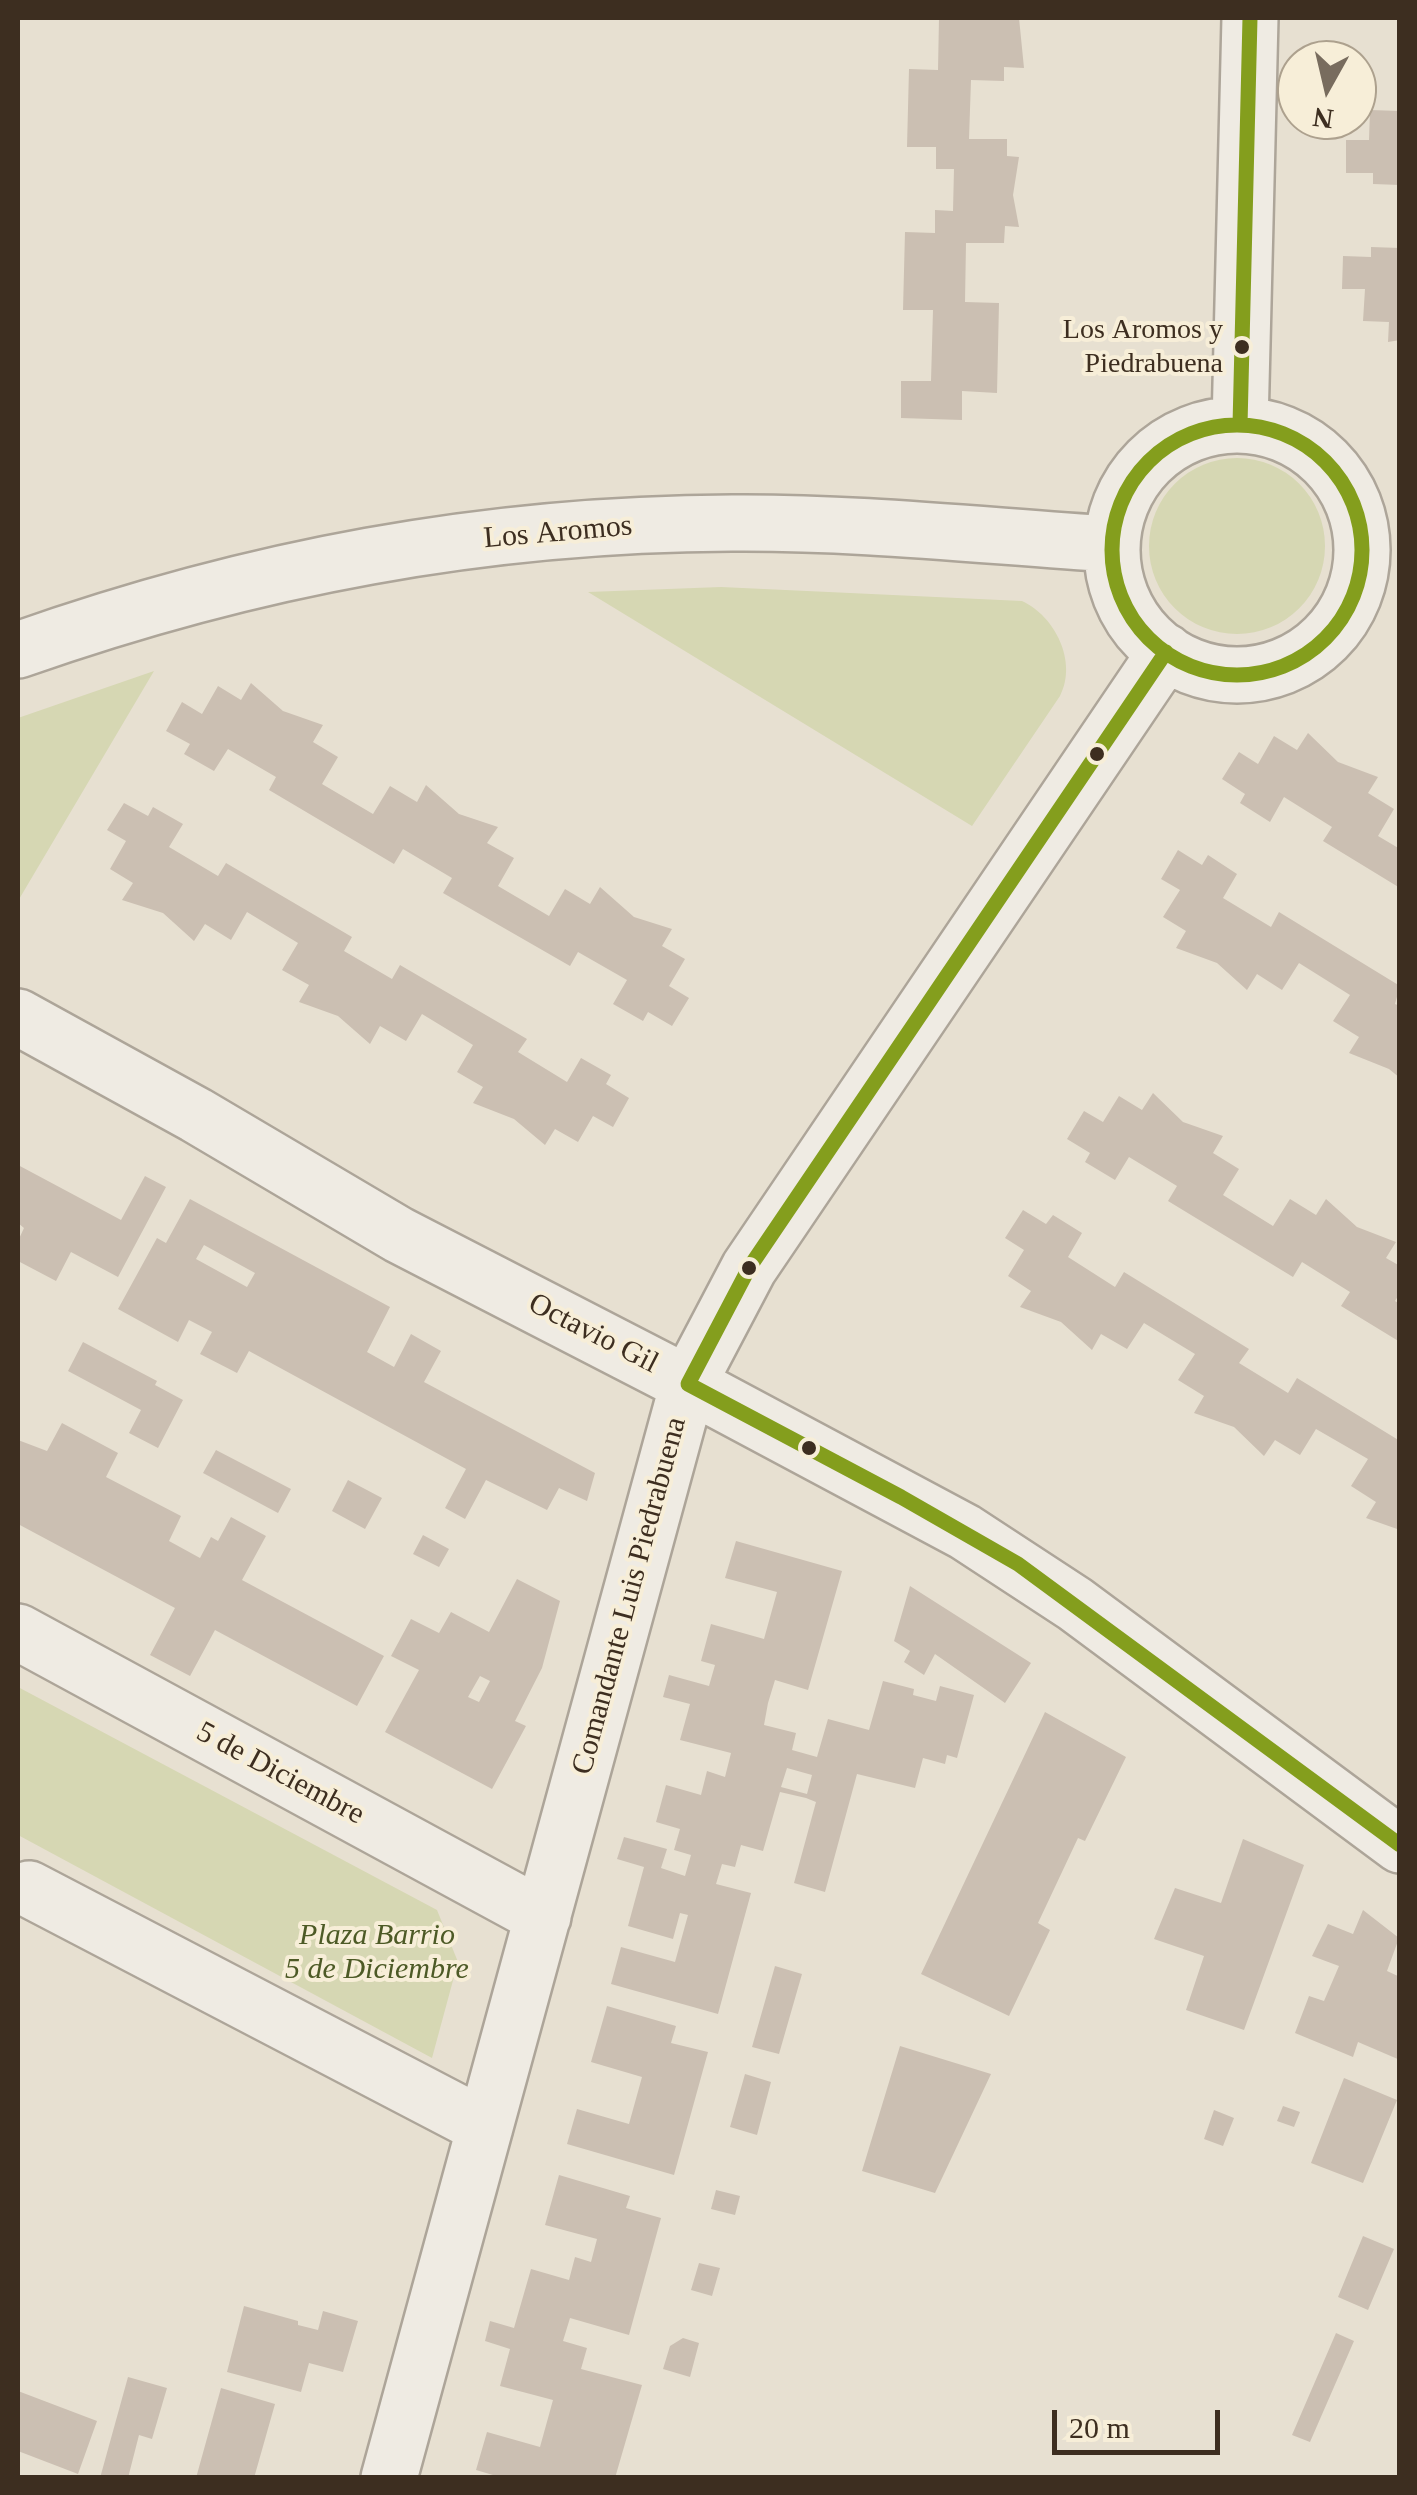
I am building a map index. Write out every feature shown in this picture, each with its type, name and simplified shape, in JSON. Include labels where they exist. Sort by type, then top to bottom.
[{"type":"street","points":[[1240,425],[1250,18]]},
{"type":"street","points":[[1240,425],[1282,432],[1312,448],[1336,472],[1354,502],[1363,535],[1381,553],[1362,569],[1352,602],[1334,631],[1308,654],[1278,669],[1244,675],[1209,672],[1177,660],[1150,640],[1128,613],[1114,581],[1112,544],[1116,514],[1130,482],[1153,456],[1181,436],[1213,426],[1240,425]]},
{"type":"street","name":"Los Aromos","points":[[18,650],[134,611],[306,566],[541,532],[763,523],[1112,544]]},
{"type":"street","name":"Comandante Luis Piedrabuena","points":[[389,2478],[688,1384],[749,1268],[1166,652]]},
{"type":"street","name":"Octavio Gil","points":[[18,1017],[196,1115],[398,1235],[688,1384],[1018,1564],[1400,1845]]},
{"type":"street","name":"5 de Diciembre","points":[[18,1632],[543,1916]]},
{"type":"street","points":[[29,1888],[485,2127]]},
{"type":"green space","points":[[1237,458],[1271,465],[1299,484],[1318,512],[1325,546],[1318,580],[1299,608],[1271,627],[1237,634],[1203,627],[1175,608],[1156,580],[1149,546],[1156,512],[1175,484],[1203,465]]},
{"type":"green space","points":[[721,587],[1022,601],[1044,617],[1060,641],[1065,655],[1065,683],[972,826],[588,592]]},
{"type":"green space","points":[[154,671],[18,901],[18,718]]},
{"type":"green space","name":"Plaza Barrio 5 de Diciembre","points":[[18,1687],[437,1910],[458,1962],[432,2058],[18,1835]]},
{"type":"building","points":[[939,18],[1019,18],[1024,68],[1004,67],[1004,81],[971,80],[969,139],[1007,139],[1007,156],[1019,157],[1013,195],[1019,227],[1005,226],[1004,243],[966,243],[965,302],[999,303],[997,393],[962,391],[962,420],[901,418],[901,381],[931,381],[933,310],[903,310],[905,232],[935,233],[935,210],[953,211],[954,169],[936,169],[936,147],[907,147],[909,69],[938,70]]},
{"type":"building","points":[[1377,110],[1400,111],[1400,185],[1373,184],[1373,173],[1346,173],[1346,140],[1377,140]]},
{"type":"building","points":[[1371,247],[1400,248],[1400,340],[1388,342],[1389,322],[1363,321],[1365,289],[1342,289],[1343,256],[1371,257]]},
{"type":"building","points":[[251,683],[283,711],[323,725],[313,742],[338,757],[322,784],[373,814],[390,786],[417,802],[426,785],[459,814],[498,827],[487,843],[514,858],[498,886],[549,916],[565,889],[590,904],[600,887],[634,917],[672,929],[662,946],[685,959],[669,986],[689,998],[672,1026],[648,1012],[643,1021],[613,1004],[627,980],[578,952],[570,966],[443,893],[452,878],[403,849],[394,864],[269,790],[276,777],[228,749],[214,771],[184,754],[190,744],[166,731],[182,702],[202,714],[218,686],[241,700]]},
{"type":"building","points":[[1308,733],[1338,762],[1378,777],[1368,793],[1394,809],[1378,836],[1400,849],[1400,888],[1323,841],[1332,827],[1284,797],[1270,822],[1240,803],[1245,794],[1222,779],[1239,752],[1258,764],[1274,736],[1297,750]]},
{"type":"building","points":[[124,803],[148,816],[153,807],[183,824],[169,847],[218,876],[226,863],[352,937],[344,951],[392,979],[400,965],[527,1039],[518,1052],[567,1082],[581,1058],[611,1075],[606,1084],[629,1098],[613,1127],[593,1116],[578,1142],[555,1129],[545,1145],[514,1119],[473,1103],[483,1087],[457,1072],[473,1045],[422,1014],[406,1041],[380,1026],[370,1044],[338,1016],[299,1002],[309,985],[282,970],[298,943],[247,912],[231,940],[205,924],[194,941],[163,913],[122,900],[133,883],[110,869],[126,841],[107,830]]},
{"type":"building","points":[[1178,850],[1202,865],[1208,855],[1237,874],[1223,898],[1271,927],[1279,912],[1400,986],[1395,1004],[1400,1006],[1400,1078],[1389,1069],[1349,1053],[1359,1037],[1333,1021],[1350,995],[1299,963],[1282,990],[1257,974],[1247,990],[1217,963],[1176,948],[1186,931],[1163,917],[1180,890],[1161,879]]},
{"type":"building","points":[[1153,1093],[1183,1122],[1223,1136],[1213,1153],[1239,1169],[1223,1195],[1273,1226],[1290,1199],[1316,1215],[1326,1199],[1357,1227],[1396,1242],[1386,1258],[1400,1266],[1400,1293],[1395,1301],[1400,1304],[1400,1342],[1341,1306],[1350,1292],[1302,1262],[1293,1277],[1168,1201],[1177,1186],[1129,1157],[1115,1180],[1085,1162],[1090,1153],[1067,1139],[1084,1111],[1103,1122],[1119,1096],[1142,1110]]},
{"type":"building","points":[[18,1165],[121,1220],[145,1176],[166,1187],[118,1277],[71,1252],[56,1281],[18,1261],[18,1241],[24,1228],[18,1223]]},
{"type":"building","points":[[190,1199],[390,1307],[367,1352],[394,1367],[411,1334],[441,1351],[424,1382],[595,1473],[587,1501],[559,1488],[547,1510],[486,1480],[465,1519],[445,1508],[466,1469],[249,1351],[237,1373],[200,1354],[212,1332],[189,1320],[178,1342],[118,1309],[157,1238],[166,1243]],"holes":[[[204,1245],[255,1273],[247,1287],[196,1259]]]},
{"type":"building","points":[[1023,1210],[1046,1224],[1053,1215],[1082,1233],[1068,1257],[1115,1287],[1124,1272],[1249,1349],[1239,1363],[1288,1393],[1297,1378],[1400,1441],[1400,1530],[1366,1518],[1376,1502],[1351,1486],[1368,1459],[1316,1429],[1300,1455],[1275,1440],[1264,1456],[1234,1427],[1194,1413],[1204,1396],[1178,1380],[1195,1354],[1144,1323],[1127,1349],[1101,1334],[1092,1350],[1061,1322],[1020,1307],[1031,1291],[1008,1276],[1024,1250],[1005,1238]]},
{"type":"building","points":[[83,1342],[157,1381],[155,1385],[183,1400],[158,1448],[129,1433],[141,1410],[68,1371]]},
{"type":"building","points":[[62,1423],[118,1453],[106,1477],[181,1516],[169,1541],[200,1558],[211,1537],[218,1541],[231,1517],[266,1536],[242,1580],[384,1656],[357,1706],[215,1630],[190,1676],[150,1655],[175,1608],[18,1524],[18,1440],[47,1451]]},
{"type":"building","points":[[216,1450],[291,1489],[278,1513],[203,1473]]},
{"type":"building","points":[[348,1480],[382,1498],[365,1529],[332,1511]]},
{"type":"building","points":[[423,1535],[449,1549],[439,1567],[413,1554]]},
{"type":"building","points":[[736,1541],[842,1571],[808,1690],[775,1680],[768,1703],[764,1725],[796,1733],[792,1750],[817,1757],[828,1719],[869,1730],[883,1681],[914,1689],[913,1695],[936,1701],[940,1686],[974,1695],[957,1758],[947,1755],[945,1764],[923,1758],[915,1788],[857,1774],[825,1892],[794,1883],[816,1802],[806,1798],[780,1792],[763,1851],[741,1845],[735,1867],[722,1864],[716,1884],[751,1893],[718,2014],[611,1984],[621,1947],[675,1962],[688,1915],[680,1913],[673,1939],[628,1926],[644,1867],[617,1859],[624,1837],[667,1849],[661,1868],[685,1876],[691,1855],[674,1850],[680,1829],[656,1822],[666,1785],[701,1795],[707,1771],[725,1777],[731,1753],[680,1740],[690,1704],[663,1697],[669,1675],[709,1686],[715,1665],[701,1661],[711,1624],[764,1639],[777,1592],[725,1578]],"holes":[[[787,1768],[812,1775],[807,1794],[781,1787]]]},
{"type":"building","points":[[517,1579],[560,1601],[542,1668],[515,1721],[526,1726],[492,1789],[385,1732],[419,1670],[391,1656],[411,1619],[439,1633],[451,1612],[489,1632]],"holes":[[[480,1676],[490,1681],[479,1702],[468,1697]]]},
{"type":"building","points":[[910,1586],[1031,1663],[1005,1703],[935,1654],[924,1675],[904,1662],[910,1651],[894,1641]]},
{"type":"building","points":[[1045,1712],[1126,1757],[1085,1841],[1078,1838],[1038,1923],[1050,1930],[1009,2016],[921,1974]]},
{"type":"building","points":[[1243,1839],[1304,1865],[1244,2030],[1186,2010],[1204,1956],[1154,1939],[1175,1888],[1221,1903]]},
{"type":"building","points":[[1363,1910],[1399,1938],[1387,1971],[1400,1977],[1400,2060],[1358,2042],[1353,2057],[1295,2033],[1309,1996],[1324,2001],[1339,1966],[1312,1956],[1328,1924],[1353,1934]]},
{"type":"building","points":[[775,1966],[802,1974],[779,2054],[752,2047]]},
{"type":"building","points":[[607,2006],[676,2026],[671,2043],[708,2052],[674,2175],[567,2144],[577,2109],[629,2124],[642,2077],[591,2062]]},
{"type":"building","points":[[900,2046],[991,2074],[935,2193],[862,2171]]},
{"type":"building","points":[[745,2074],[771,2082],[757,2135],[730,2127]]},
{"type":"building","points":[[1344,2078],[1397,2100],[1363,2183],[1311,2163]]},
{"type":"building","points":[[1283,2106],[1300,2112],[1294,2127],[1277,2121]]},
{"type":"building","points":[[1214,2110],[1234,2118],[1223,2146],[1204,2139]]},
{"type":"building","points":[[559,2175],[630,2196],[626,2208],[661,2218],[629,2335],[570,2318],[563,2341],[587,2348],[581,2369],[642,2385],[615,2478],[503,2478],[476,2470],[487,2432],[540,2447],[553,2400],[500,2386],[510,2349],[485,2341],[490,2321],[514,2328],[531,2269],[569,2280],[575,2257],[591,2262],[597,2239],[545,2225]]},
{"type":"building","points":[[716,2190],[740,2196],[735,2215],[711,2209]]},
{"type":"building","points":[[1363,2236],[1394,2249],[1368,2310],[1338,2297]]},
{"type":"building","points":[[699,2263],[720,2268],[712,2296],[691,2290]]},
{"type":"building","points":[[244,2306],[318,2330],[323,2311],[358,2321],[343,2372],[309,2363],[301,2392],[227,2372]]},
{"type":"building","points":[[1336,2333],[1354,2341],[1310,2442],[1292,2435]]},
{"type":"building","points":[[683,2338],[699,2343],[690,2377],[663,2369],[670,2346]]},
{"type":"building","points":[[128,2377],[167,2388],[152,2439],[139,2435],[128,2478],[100,2478]]},
{"type":"building","points":[[221,2388],[275,2404],[254,2478],[196,2478]]},
{"type":"building","points":[[18,2391],[97,2421],[78,2474],[18,2451]]},
{"type":"transit line","points":[[1240,425],[1250,18]]},
{"type":"transit line","points":[[1237,425],[1285,434],[1326,461],[1353,502],[1362,550],[1353,598],[1326,639],[1285,666],[1237,675],[1189,666],[1148,639],[1121,598],[1112,550],[1121,502],[1148,461],[1189,434],[1237,425]]},
{"type":"transit line","points":[[1166,652],[749,1268],[688,1384],[1018,1564],[1400,1845]]},
{"type":"place","name":"Los Aromos y Piedrabuena","points":[[1242,347]]}]
